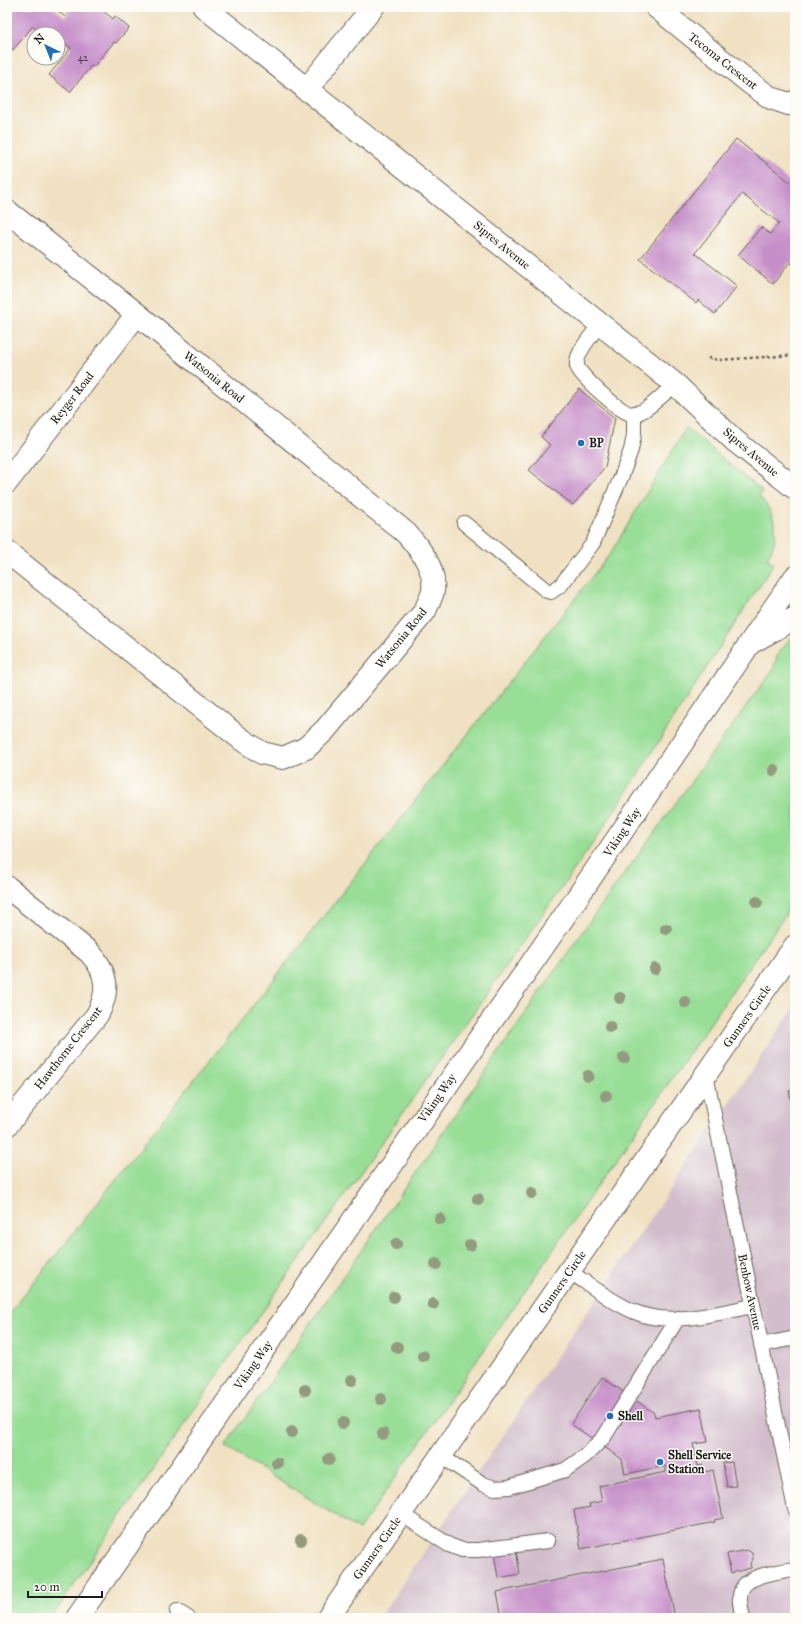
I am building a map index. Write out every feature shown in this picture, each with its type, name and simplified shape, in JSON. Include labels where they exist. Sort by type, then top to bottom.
[{"type":"street","name":"Sipres Avenue","points":[[204,7],[676,384],[736,441],[795,488]]},
{"type":"street","points":[[306,90],[373,7]]},
{"type":"street","name":"Tecoma Crescent","points":[[656,7],[750,83],[771,98],[789,104],[795,102]]},
{"type":"street","name":"Watsonia Road","points":[[7,211],[137,314],[406,533],[421,550],[431,570],[433,591],[425,611],[325,730],[306,748],[283,758],[262,753],[241,739],[7,552]]},
{"type":"street","name":"Reyger Road","points":[[7,482],[137,314]]},
{"type":"street","name":"Viking Way","points":[[77,1618],[570,908],[795,577]]},
{"type":"street","points":[[749,644],[795,618]]},
{"type":"street","name":"Hawthorne Crescent","points":[[7,887],[89,952],[100,967],[105,983],[105,994],[97,1015],[7,1125]]},
{"type":"street","name":"Gunners Circle","points":[[328,1618],[795,946]]},
{"type":"lane","points":[[600,324],[579,354],[577,365],[586,380],[622,410],[631,414],[641,412],[676,384]]},
{"type":"lane","points":[[464,523],[547,591],[551,592],[556,589],[576,567],[593,543],[602,526],[631,450],[634,435],[634,413]]},
{"type":"lane","name":"Benbow Avenue","points":[[706,1075],[794,1504]]},
{"type":"lane","points":[[569,1271],[619,1304],[636,1313],[678,1318],[753,1306]]},
{"type":"lane","points":[[440,1456],[483,1484],[495,1488],[508,1487],[565,1470],[585,1456],[604,1437],[678,1318]]},
{"type":"lane","points":[[761,1345],[795,1338]]},
{"type":"lane","points":[[401,1514],[449,1545],[462,1550],[478,1550],[548,1541]]},
{"type":"lane","points":[[743,1618],[740,1597],[743,1587],[750,1581],[760,1577],[795,1568]]},
{"type":"path","points":[[708,358],[719,360],[795,355]]},
{"type":"shaded area","points":[[795,1006],[795,1618],[379,1618]]},
{"type":"green space","points":[[686,428],[762,491],[759,496],[770,511],[775,526],[774,542],[767,559],[774,563],[600,833],[227,1362],[51,1618],[7,1618],[7,1317],[610,554]]},
{"type":"green space","points":[[795,634],[795,901],[359,1530],[225,1447],[587,925],[774,668],[781,650]]},
{"type":"building","points":[[7,7],[53,7],[65,17],[73,7],[99,7],[113,19],[115,16],[129,28],[116,43],[114,42],[94,66],[92,65],[70,92],[49,75],[56,66],[66,66],[66,54],[71,48],[66,44],[66,26],[26,26],[26,34],[13,50],[7,45]]},
{"type":"building","points":[[736,139],[795,186],[795,265],[794,266],[790,262],[773,284],[738,255],[761,227],[770,234],[779,223],[742,194],[695,253],[737,286],[715,314],[698,300],[696,303],[640,259]]},
{"type":"building","points":[[579,389],[615,418],[605,467],[573,505],[529,470],[550,445],[541,437]]},
{"type":"building","points":[[795,1090],[795,1103],[792,1104],[789,1091]]},
{"type":"building","name":"Shell Service Station","points":[[602,1377],[654,1413],[655,1417],[701,1408],[708,1442],[693,1444],[698,1466],[703,1465],[705,1472],[713,1470],[723,1518],[714,1520],[715,1522],[581,1549],[574,1510],[590,1507],[589,1504],[602,1501],[599,1486],[666,1472],[665,1466],[625,1474],[622,1459],[571,1424]]},
{"type":"building","points":[[732,1462],[736,1486],[727,1487],[723,1463]]},
{"type":"building","points":[[516,1550],[520,1574],[498,1578],[494,1553]]},
{"type":"building","points":[[747,1550],[752,1553],[753,1559],[750,1563],[751,1568],[731,1573],[727,1554]]},
{"type":"building","points":[[663,1559],[675,1618],[502,1618],[497,1592]]},
{"type":"place","name":"BP","points":[[581,443]]},
{"type":"place","name":"Shell","points":[[610,1416]]},
{"type":"place","name":"Shell Service Station","points":[[660,1462]]}]
